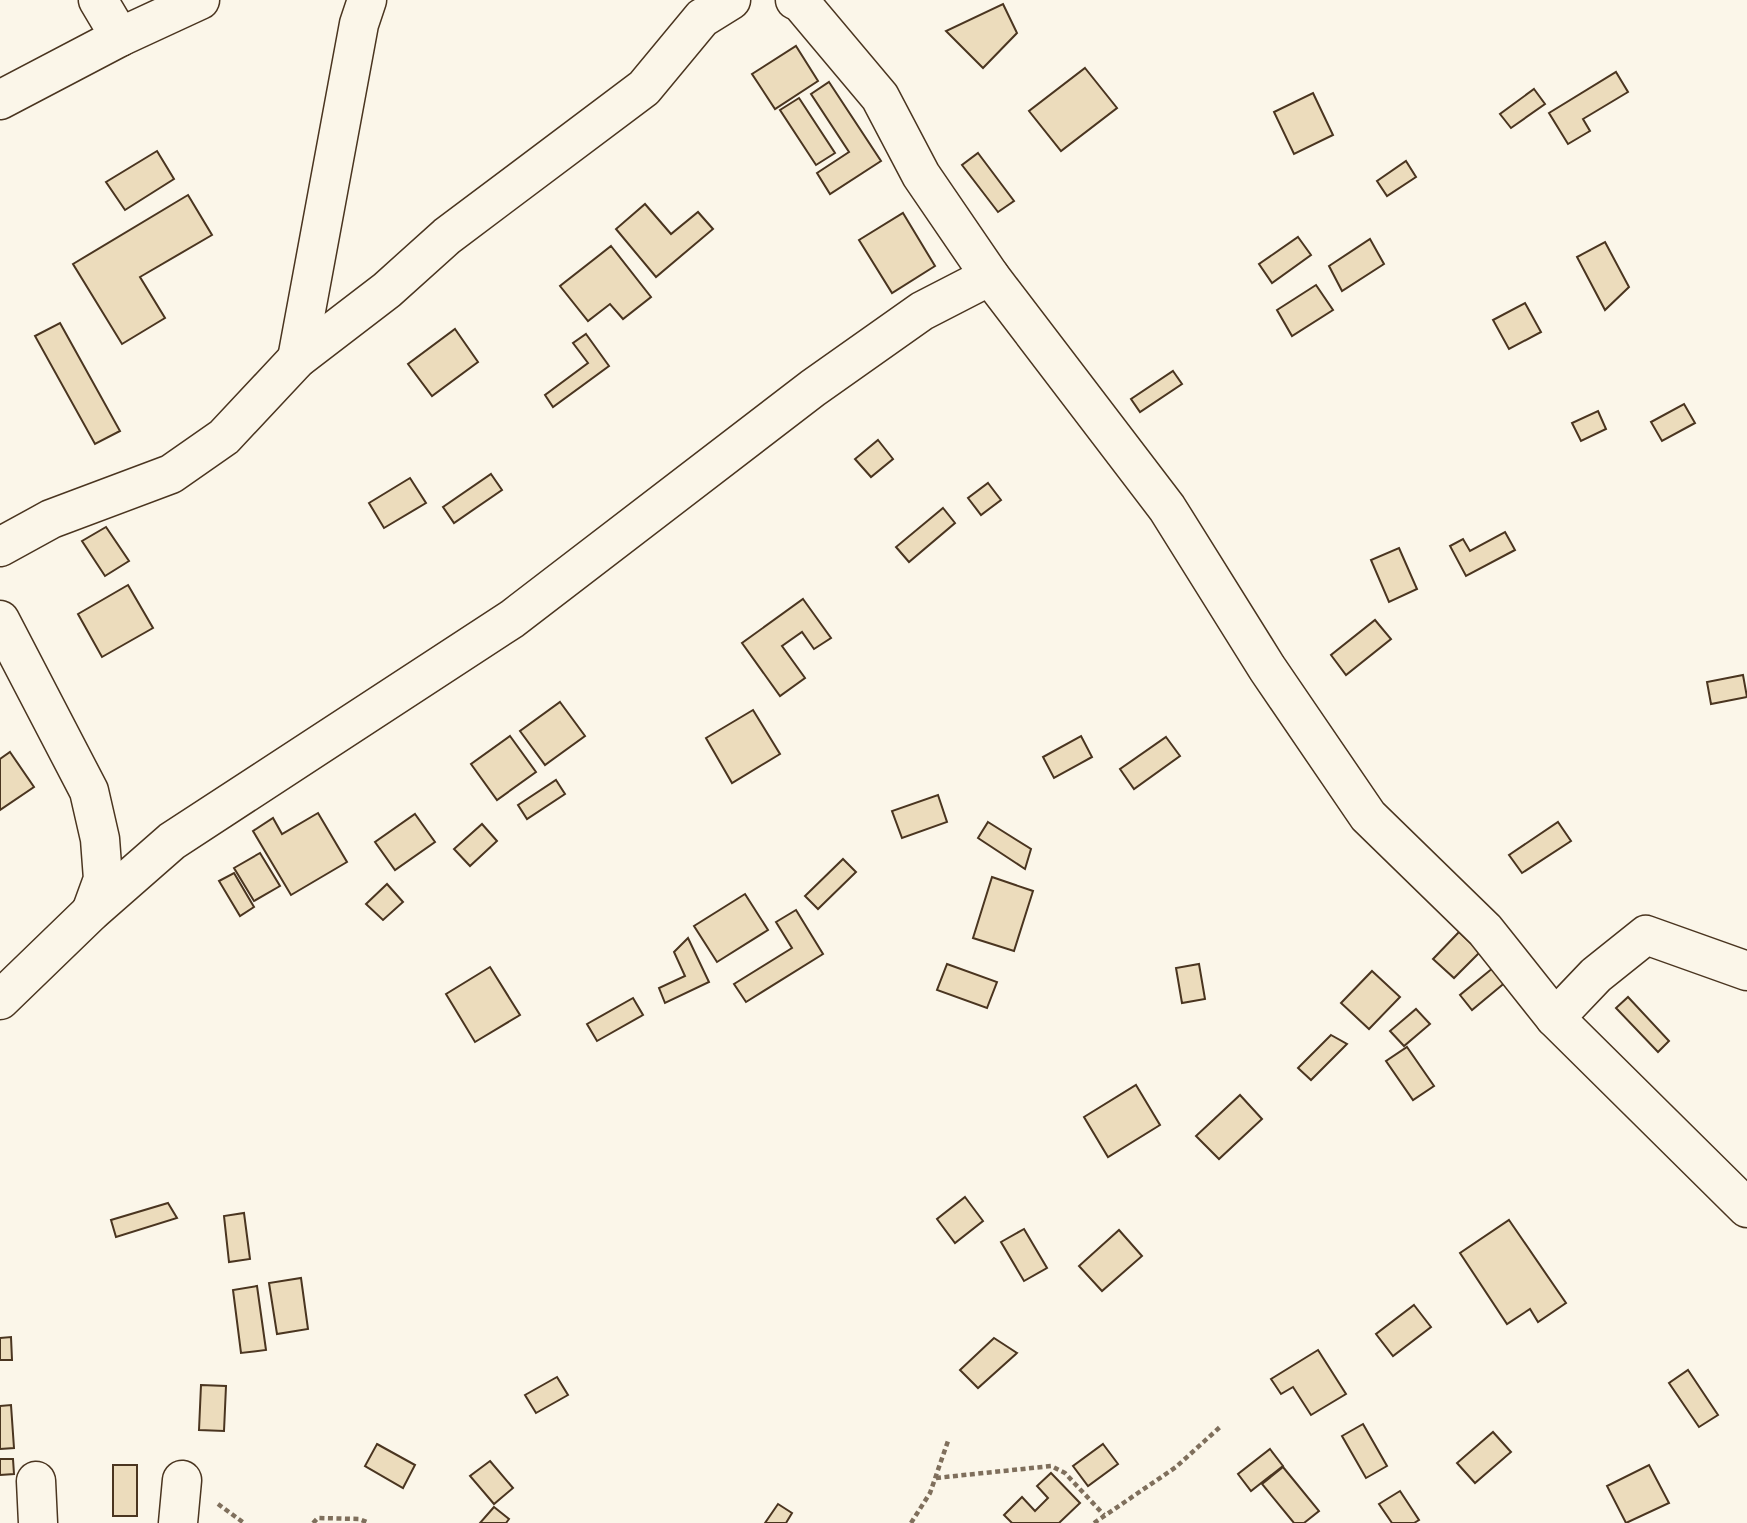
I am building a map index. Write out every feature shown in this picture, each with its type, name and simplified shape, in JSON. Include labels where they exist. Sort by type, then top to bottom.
[{"type":"street","points":[[98,0],[120,37]]},
{"type":"street","points":[[0,100],[120,37],[200,0]]},
{"type":"street","points":[[297,359],[359,24],[367,0]]},
{"type":"street","points":[[795,0],[801,2],[880,97],[921,175],[990,276],[1167,508],[1267,668],[1368,816],[1485,930],[1555,1018],[1747,1208]]},
{"type":"street","points":[[0,547],[51,519],[171,474],[224,438],[297,359],[387,290],[447,236],[645,89],[706,6]]},
{"type":"street","points":[[0,1000],[92,912],[172,841],[512,619],[813,388],[922,311],[990,276]]},
{"type":"street","points":[[0,620],[89,791],[100,839],[103,879],[92,912]]},
{"type":"street","points":[[1555,1018],[1596,975],[1646,935],[1747,971]]},
{"type":"street","points":[[178,1523],[183,1480]]},
{"type":"street","points":[[36,1481],[38,1523]]},
{"type":"path","points":[[1094,1523],[1177,1467],[1220,1427]]},
{"type":"path","points":[[911,1523],[930,1493],[948,1441]]},
{"type":"path","points":[[936,1478],[1051,1466],[1065,1473],[1104,1515]]},
{"type":"path","points":[[313,1523],[318,1518],[359,1519],[369,1523]]},
{"type":"building","points":[[1003,4],[1017,33],[983,68],[946,31]]},
{"type":"building","points":[[796,46],[818,81],[775,109],[752,74]]},
{"type":"building","points":[[1085,68],[1117,108],[1061,151],[1029,111]]},
{"type":"building","points":[[1616,72],[1628,92],[1583,119],[1590,131],[1568,144],[1549,113]]},
{"type":"building","points":[[829,82],[881,161],[830,194],[817,173],[849,152],[811,94]]},
{"type":"building","points":[[1534,89],[1545,104],[1511,128],[1500,114]]},
{"type":"building","points":[[1313,93],[1333,135],[1294,154],[1274,112]]},
{"type":"building","points":[[799,98],[835,153],[816,165],[780,110]]},
{"type":"building","points":[[157,151],[174,179],[125,210],[106,182]]},
{"type":"building","points":[[978,153],[1014,201],[998,212],[962,165]]},
{"type":"building","points":[[1406,161],[1416,177],[1387,196],[1377,181]]},
{"type":"building","points":[[188,195],[212,235],[140,277],[165,318],[122,344],[73,264]]},
{"type":"building","points":[[645,204],[671,234],[698,212],[713,229],[656,277],[616,229]]},
{"type":"building","points":[[903,213],[935,266],[892,293],[859,240]]},
{"type":"building","points":[[1298,237],[1311,255],[1272,283],[1259,264]]},
{"type":"building","points":[[1370,239],[1384,264],[1342,291],[1329,266]]},
{"type":"building","points":[[1605,242],[1629,287],[1605,310],[1577,257]]},
{"type":"building","points":[[611,246],[651,297],[623,319],[610,304],[588,321],[560,286]]},
{"type":"building","points":[[1316,285],[1333,310],[1292,336],[1277,310]]},
{"type":"building","points":[[1525,303],[1541,332],[1509,349],[1493,320]]},
{"type":"building","points":[[60,323],[120,431],[95,444],[35,336]]},
{"type":"building","points":[[455,329],[478,362],[432,396],[408,364]]},
{"type":"building","points":[[586,334],[609,366],[553,407],[545,395],[588,363],[573,343]]},
{"type":"building","points":[[1173,371],[1182,384],[1140,412],[1131,399]]},
{"type":"building","points":[[1684,404],[1695,423],[1662,441],[1651,422]]},
{"type":"building","points":[[1598,411],[1606,429],[1581,441],[1572,423]]},
{"type":"building","points":[[878,440],[893,459],[871,477],[855,459]]},
{"type":"building","points":[[491,474],[502,490],[454,523],[443,507]]},
{"type":"building","points":[[410,478],[426,503],[384,528],[369,503]]},
{"type":"building","points":[[988,483],[1001,500],[981,515],[968,498]]},
{"type":"building","points":[[943,508],[955,523],[909,562],[896,547]]},
{"type":"building","points":[[106,527],[129,561],[105,576],[82,541]]},
{"type":"building","points":[[1505,532],[1515,550],[1466,576],[1450,546],[1463,539],[1470,551]]},
{"type":"building","points":[[1399,548],[1417,589],[1389,602],[1371,560]]},
{"type":"building","points":[[128,585],[153,628],[102,657],[78,614]]},
{"type":"building","points":[[803,599],[831,638],[814,649],[802,632],[782,646],[805,678],[780,696],[742,643]]},
{"type":"building","points":[[1375,620],[1391,639],[1346,675],[1331,655]]},
{"type":"building","points":[[1743,675],[1747,697],[1711,704],[1707,682]]},
{"type":"building","points":[[560,702],[585,736],[545,765],[520,731]]},
{"type":"building","points":[[753,710],[780,754],[732,783],[706,738]]},
{"type":"building","points":[[510,736],[536,772],[497,800],[471,764]]},
{"type":"building","points":[[1081,736],[1092,757],[1054,778],[1043,757]]},
{"type":"building","points":[[1166,737],[1180,756],[1134,789],[1120,769]]},
{"type":"building","points":[[10,752],[34,787],[0,810],[0,759]]},
{"type":"building","points":[[556,780],[565,794],[527,819],[518,805]]},
{"type":"building","points":[[938,795],[947,822],[902,838],[892,811]]},
{"type":"building","points":[[318,813],[347,862],[291,895],[253,831],[273,818],[282,834]]},
{"type":"building","points":[[415,814],[435,842],[395,870],[375,842]]},
{"type":"building","points":[[988,822],[1031,849],[1025,869],[978,838]]},
{"type":"building","points":[[1558,822],[1571,841],[1522,873],[1509,855]]},
{"type":"building","points":[[482,824],[497,841],[470,866],[454,849]]},
{"type":"building","points":[[260,853],[280,886],[254,901],[234,868]]},
{"type":"building","points":[[843,859],[856,872],[818,909],[805,896]]},
{"type":"building","points":[[234,873],[254,907],[240,916],[219,881]]},
{"type":"building","points":[[992,877],[1033,891],[1014,951],[973,938]]},
{"type":"building","points":[[387,884],[403,902],[383,920],[366,904]]},
{"type":"building","points":[[745,894],[768,930],[717,962],[694,926]]},
{"type":"building","points":[[796,910],[823,954],[746,1002],[734,984],[792,948],[776,922]]},
{"type":"building","points":[[1459,932],[1480,952],[1454,978],[1433,959]]},
{"type":"building","points":[[688,938],[709,982],[665,1003],[659,988],[685,976],[674,952]]},
{"type":"building","points":[[947,964],[997,982],[987,1008],[937,990]]},
{"type":"building","points":[[1199,964],[1205,999],[1182,1003],[1176,968]]},
{"type":"building","points":[[490,967],[520,1015],[475,1042],[446,994]]},
{"type":"building","points":[[1494,967],[1507,981],[1472,1010],[1460,995]]},
{"type":"building","points":[[1372,971],[1400,997],[1369,1029],[1341,1003]]},
{"type":"building","points":[[1628,997],[1669,1041],[1658,1052],[1616,1008]]},
{"type":"building","points":[[633,998],[643,1015],[597,1041],[587,1024]]},
{"type":"building","points":[[1416,1009],[1430,1024],[1404,1046],[1390,1031]]},
{"type":"building","points":[[1331,1035],[1347,1044],[1311,1080],[1298,1068]]},
{"type":"building","points":[[1407,1047],[1434,1086],[1413,1100],[1386,1061]]},
{"type":"building","points":[[1136,1085],[1160,1125],[1108,1157],[1084,1117]]},
{"type":"building","points":[[1240,1095],[1262,1119],[1219,1159],[1196,1136]]},
{"type":"building","points":[[965,1197],[983,1221],[955,1243],[937,1219]]},
{"type":"building","points":[[168,1203],[177,1218],[116,1237],[111,1220]]},
{"type":"building","points":[[244,1213],[250,1259],[229,1262],[224,1216]]},
{"type":"building","points":[[1509,1220],[1566,1303],[1538,1322],[1530,1309],[1507,1324],[1460,1253]]},
{"type":"building","points":[[1024,1229],[1047,1268],[1024,1281],[1001,1242]]},
{"type":"building","points":[[1119,1230],[1142,1256],[1102,1291],[1079,1266]]},
{"type":"building","points":[[301,1278],[308,1329],[277,1334],[269,1283]]},
{"type":"building","points":[[257,1286],[266,1350],[241,1353],[233,1290]]},
{"type":"building","points":[[1414,1305],[1431,1327],[1393,1356],[1376,1334]]},
{"type":"building","points":[[11,1337],[12,1360],[0,1360],[0,1338]]},
{"type":"building","points":[[994,1338],[1017,1353],[978,1388],[960,1370]]},
{"type":"building","points":[[1318,1350],[1346,1394],[1311,1415],[1293,1387],[1281,1394],[1271,1379]]},
{"type":"building","points":[[1688,1370],[1718,1415],[1699,1427],[1669,1383]]},
{"type":"building","points":[[557,1377],[568,1395],[536,1413],[525,1395]]},
{"type":"building","points":[[201,1385],[226,1386],[224,1431],[199,1430]]},
{"type":"building","points":[[11,1405],[14,1448],[0,1449],[0,1406]]},
{"type":"building","points":[[1363,1424],[1387,1466],[1366,1478],[1342,1436]]},
{"type":"building","points":[[1493,1432],[1511,1452],[1475,1483],[1457,1463]]},
{"type":"building","points":[[377,1444],[415,1465],[403,1488],[365,1466]]},
{"type":"building","points":[[1103,1444],[1118,1464],[1088,1486],[1073,1466]]},
{"type":"building","points":[[1270,1449],[1283,1466],[1251,1491],[1238,1474]]},
{"type":"building","points":[[0,1459],[13,1459],[14,1474],[0,1475]]},
{"type":"building","points":[[490,1461],[513,1488],[494,1504],[470,1476]]},
{"type":"building","points":[[113,1465],[137,1465],[137,1516],[113,1516]]},
{"type":"building","points":[[1649,1465],[1669,1503],[1626,1523],[1607,1486]]},
{"type":"building","points":[[1283,1467],[1319,1511],[1304,1523],[1294,1523],[1262,1484]]},
{"type":"building","points":[[1051,1473],[1080,1503],[1059,1523],[1012,1523],[1004,1515],[1022,1497],[1035,1511],[1048,1498],[1037,1486]]},
{"type":"building","points":[[1400,1491],[1419,1520],[1414,1523],[1392,1523],[1379,1504]]},
{"type":"building","points":[[778,1504],[792,1513],[786,1523],[765,1523]]},
{"type":"building","points":[[494,1507],[509,1519],[506,1523],[480,1523]]}]
